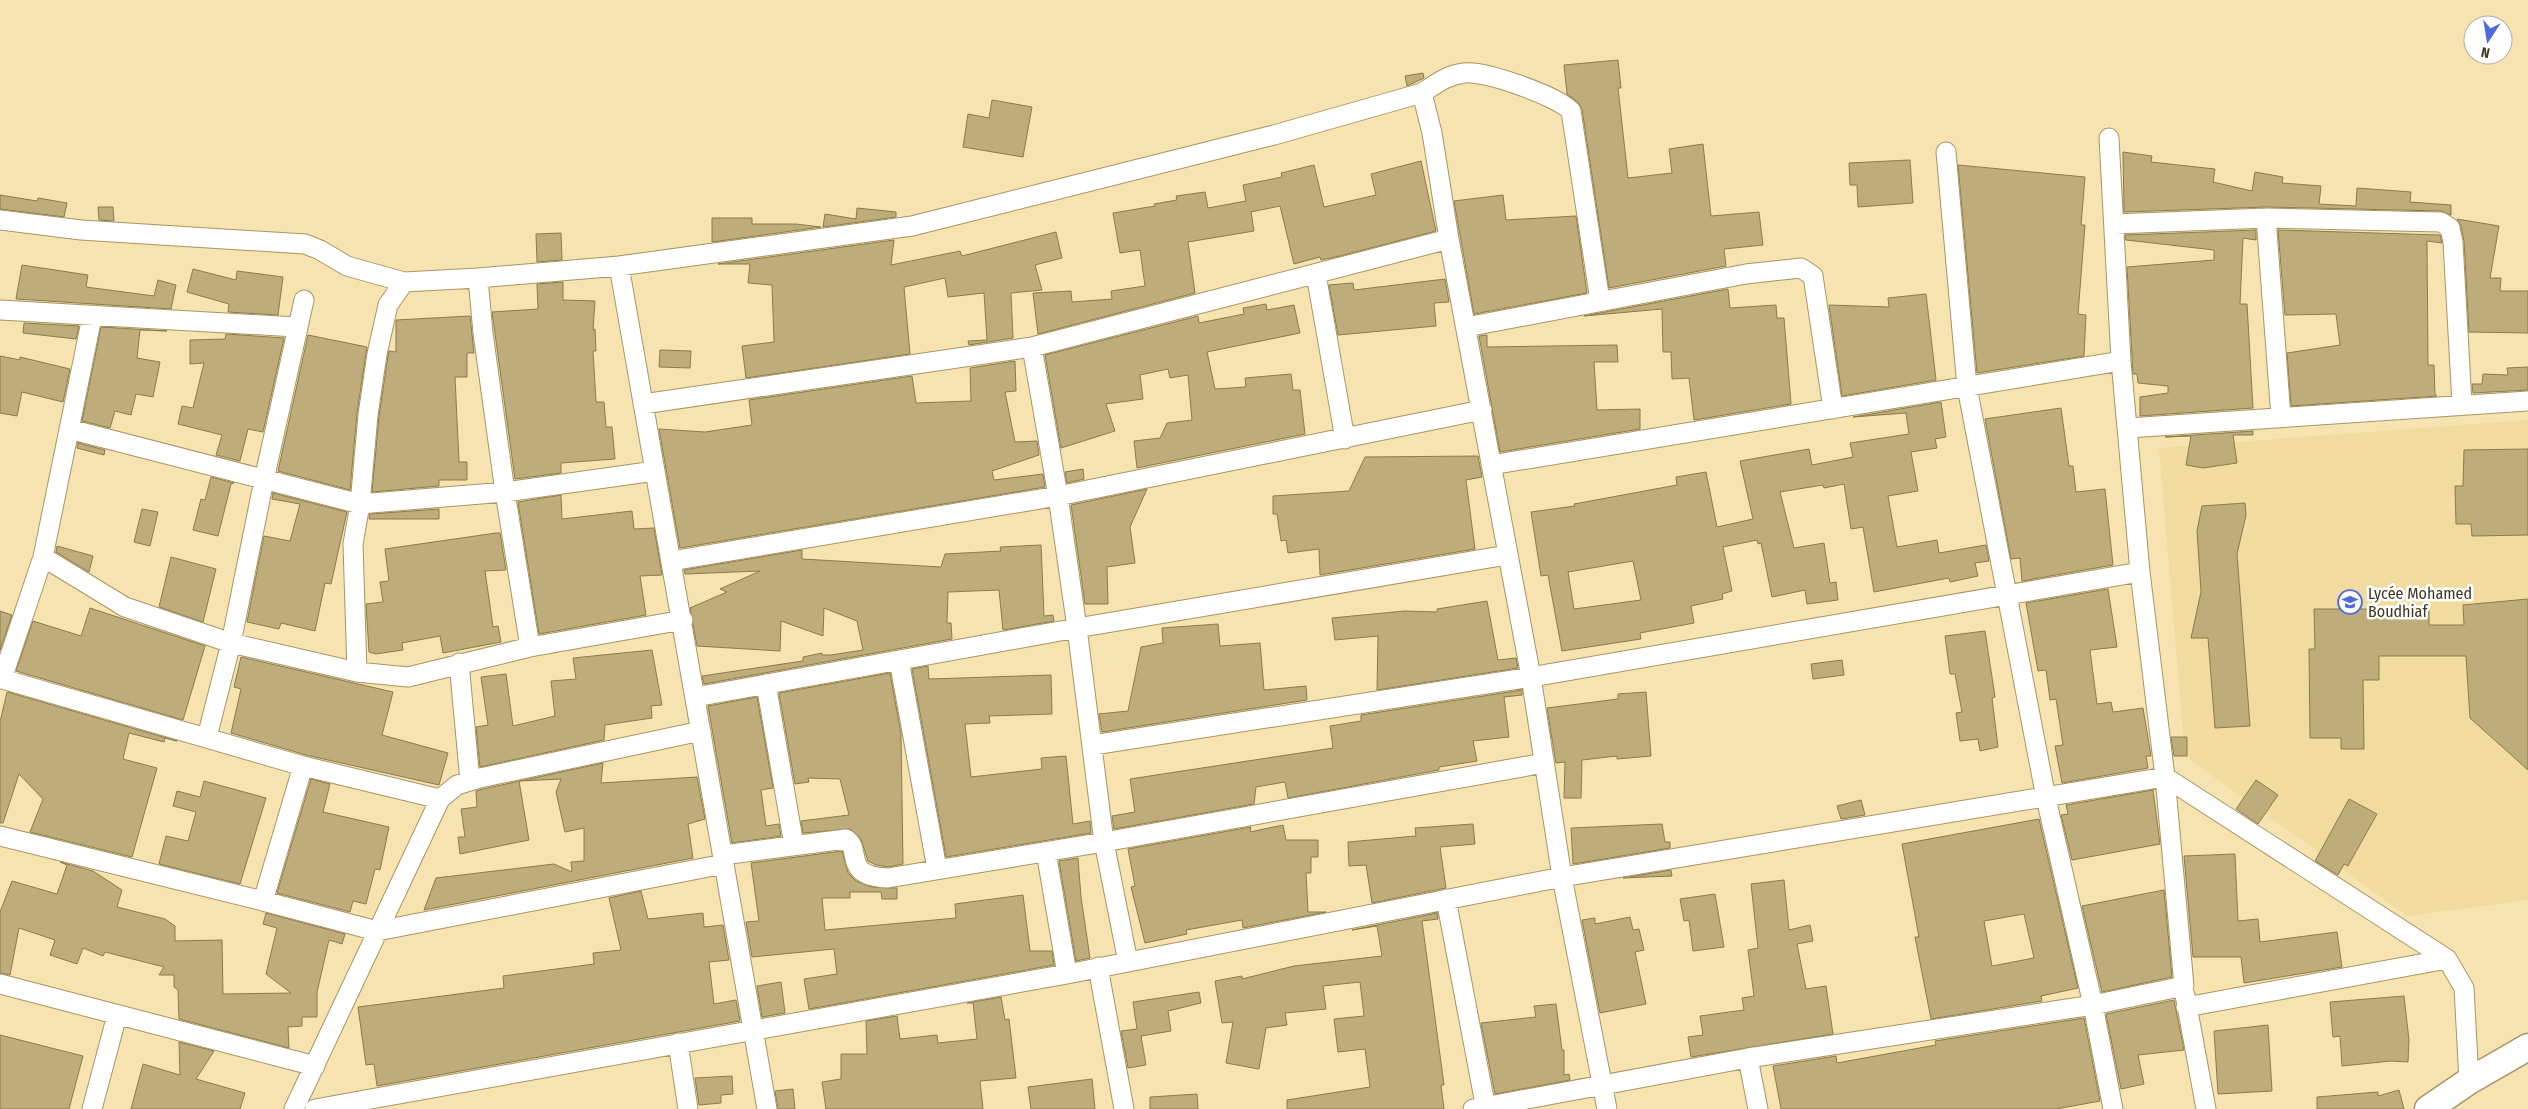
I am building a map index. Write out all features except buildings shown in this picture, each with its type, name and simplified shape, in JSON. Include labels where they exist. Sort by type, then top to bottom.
[{"type":"main road","points":[[2429,1109],[2470,1080],[2528,1047]]},
{"type":"street","points":[[0,220],[81,230],[305,244],[320,250],[347,266],[404,282],[478,278],[619,266],[912,226],[1274,135],[1422,93],[1442,79],[1454,74],[1477,73],[1524,87],[1563,104],[1571,111],[1600,301]]},
{"type":"street","points":[[1422,93],[1432,133],[1449,239],[1531,677],[1562,877],[1607,1109]]},
{"type":"street","points":[[2109,138],[2121,361],[2140,572],[2165,778],[2186,1006],[2206,1109]]},
{"type":"street","points":[[1946,152],[1967,387],[2046,798],[2093,1005],[2111,1109]]},
{"type":"street","points":[[2114,224],[2266,218],[2435,221],[2450,228],[2453,242],[2462,404]]},
{"type":"street","points":[[2266,218],[2281,417]]},
{"type":"street","points":[[643,404],[1032,347],[1449,239]]},
{"type":"street","points":[[619,266],[683,620],[766,1109]]},
{"type":"street","points":[[1466,327],[1776,270],[1801,268],[1813,276],[1833,409]]},
{"type":"street","points":[[1316,274],[1345,439]]},
{"type":"street","points":[[478,278],[483,333],[505,492],[530,647]]},
{"type":"street","points":[[357,672],[353,544],[360,504],[368,415],[377,354],[388,305],[404,282]]},
{"type":"street","points":[[208,737],[231,643],[296,327],[304,300]]},
{"type":"street","points":[[0,310],[92,317],[296,327]]},
{"type":"street","points":[[92,317],[43,557],[1,679],[208,737],[303,766],[440,799]]},
{"type":"street","points":[[1032,347],[1058,496],[1093,745],[1104,842],[1128,962]]},
{"type":"street","points":[[1491,465],[2121,361]]},
{"type":"street","points":[[2128,428],[2528,401]]},
{"type":"street","points":[[671,561],[1058,496],[1482,410]]},
{"type":"street","points":[[69,429],[360,504],[505,492],[655,471]]},
{"type":"street","points":[[695,697],[1077,628],[1507,554]]},
{"type":"street","points":[[43,557],[125,607],[231,643],[357,672],[408,676],[530,647],[683,620]]},
{"type":"street","points":[[1093,745],[1531,677],[2140,572]]},
{"type":"street","points":[[899,660],[937,868]]},
{"type":"street","points":[[459,663],[470,781]]},
{"type":"street","points":[[766,684],[794,846]]},
{"type":"street","points":[[294,1109],[440,799],[457,785],[470,781],[701,731]]},
{"type":"street","points":[[0,836],[377,931],[794,846],[846,839],[851,844],[856,864],[860,870],[871,876],[888,878],[937,868],[1104,842],[1544,762]]},
{"type":"street","points":[[263,901],[303,766]]},
{"type":"street","points":[[315,1109],[1067,974],[1562,877],[2165,778],[2447,959],[2464,988],[2470,1080]]},
{"type":"street","points":[[1046,852],[1067,974]]},
{"type":"street","points":[[1446,900],[1482,1108],[1748,1058],[2093,1005],[2184,986]]},
{"type":"street","points":[[2186,1006],[2447,959]]},
{"type":"street","points":[[1098,967],[1124,1109]]},
{"type":"street","points":[[0,984],[315,1066]]},
{"type":"street","points":[[92,1109],[117,1014]]},
{"type":"street","points":[[678,1043],[688,1109]]},
{"type":"street","points":[[1748,1058],[1758,1109]]},
{"type":"shaded area","name":"Lycée Mohamed Boudhiaf","points":[[2528,420],[2528,900],[2407,916],[2185,756],[2159,448]]},
{"type":"place","name":"Lycée Mohamed Boudhiaf","points":[[2350,602]]}]
